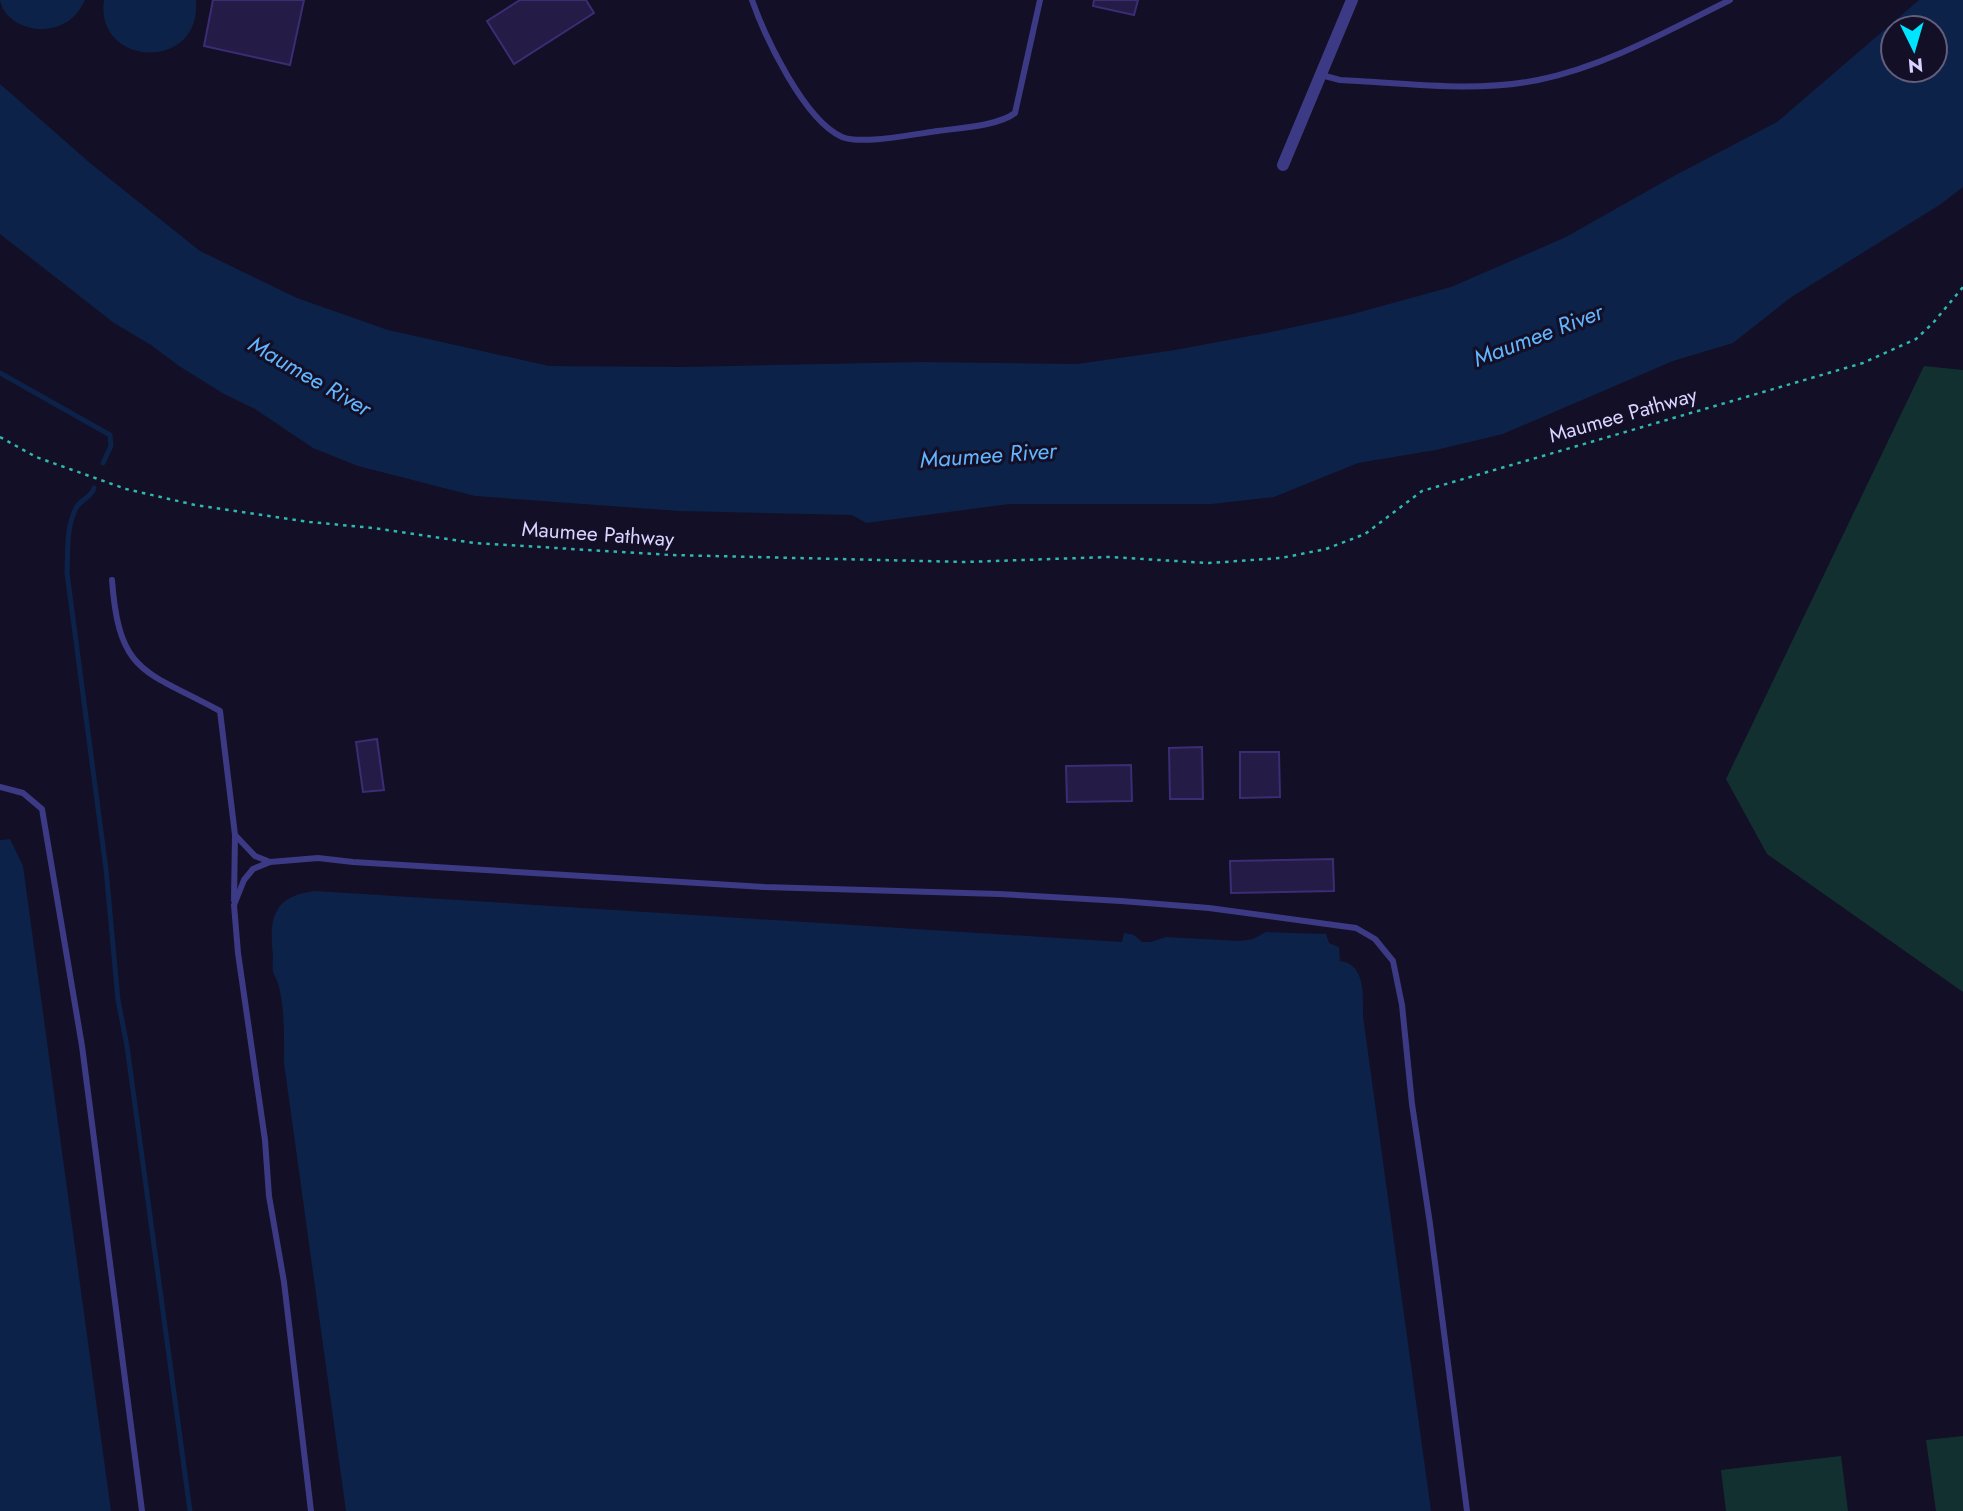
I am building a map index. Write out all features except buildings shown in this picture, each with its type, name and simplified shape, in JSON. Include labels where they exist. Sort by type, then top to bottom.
[{"type":"street","points":[[1283,165],[1352,0]]},
{"type":"lane","points":[[752,0],[770,45],[796,90],[824,124],[843,137],[871,139],[1000,121],[1015,113],[1040,0]]},
{"type":"lane","points":[[1321,75],[1340,80],[1468,87],[1538,80],[1623,52],[1730,0]]},
{"type":"lane","points":[[111,580],[119,632],[127,652],[141,668],[220,711],[235,835],[234,905],[237,953],[265,1140],[269,1196],[284,1282],[311,1511]]},
{"type":"lane","points":[[0,787],[23,793],[42,809],[82,1046],[142,1511]]},
{"type":"lane","points":[[235,835],[255,856],[270,862]]},
{"type":"lane","points":[[234,905],[244,880],[253,869],[270,862],[318,858],[764,887],[999,894],[1121,901],[1209,908],[1356,928],[1375,939],[1392,961],[1402,1005],[1412,1104],[1467,1511]]},
{"type":"path","name":"Maumee Pathway","points":[[0,437],[36,457],[126,489],[195,505],[474,543],[791,559],[965,562],[1110,557],[1209,563],[1281,558],[1326,549],[1365,534],[1422,491],[1863,363],[1916,338],[1933,323],[1963,287]]},
{"type":"green space","points":[[1924,366],[1963,370],[1963,992],[1767,854],[1726,779]]},
{"type":"green space","points":[[1963,1436],[1963,1511],[1936,1511],[1926,1440]]},
{"type":"green space","points":[[1841,1456],[1848,1511],[1726,1511],[1721,1470]]},
{"type":"water","points":[[0,0],[85,0],[70,20],[54,27],[35,29],[16,22],[3,9]]},
{"type":"water","points":[[104,0],[196,0],[193,24],[183,40],[167,50],[148,52],[130,49],[115,39],[105,22]]},
{"type":"water","name":"Maumee River","points":[[1919,0],[1963,0],[1963,187],[1941,204],[1790,298],[1733,343],[1673,361],[1503,434],[1436,450],[1358,463],[1274,497],[1212,504],[1009,504],[866,523],[852,515],[679,511],[475,496],[358,466],[313,448],[255,409],[224,394],[114,323],[0,234],[0,84],[90,163],[200,251],[297,298],[388,330],[549,366],[685,367],[921,362],[1077,364],[1175,350],[1349,315],[1451,287],[1566,237],[1777,122],[1879,34],[1879,84],[1949,84],[1949,14],[1903,14]]},
{"type":"water","points":[[10,839],[23,866],[111,1511],[0,1511],[0,840]]},
{"type":"water","points":[[315,891],[1122,942],[1124,933],[1134,935],[1142,942],[1166,937],[1239,941],[1253,939],[1266,932],[1326,934],[1329,943],[1339,947],[1340,961],[1355,968],[1361,982],[1363,1016],[1431,1511],[346,1511],[284,1063],[282,1006],[279,985],[273,972],[272,931],[276,912],[290,898]]},
{"type":"waterway","points":[[0,373],[110,435],[111,446],[103,463]]},
{"type":"waterway","points":[[94,488],[78,505],[73,516],[68,540],[67,573],[106,869],[118,1000],[127,1046],[190,1511]]}]
